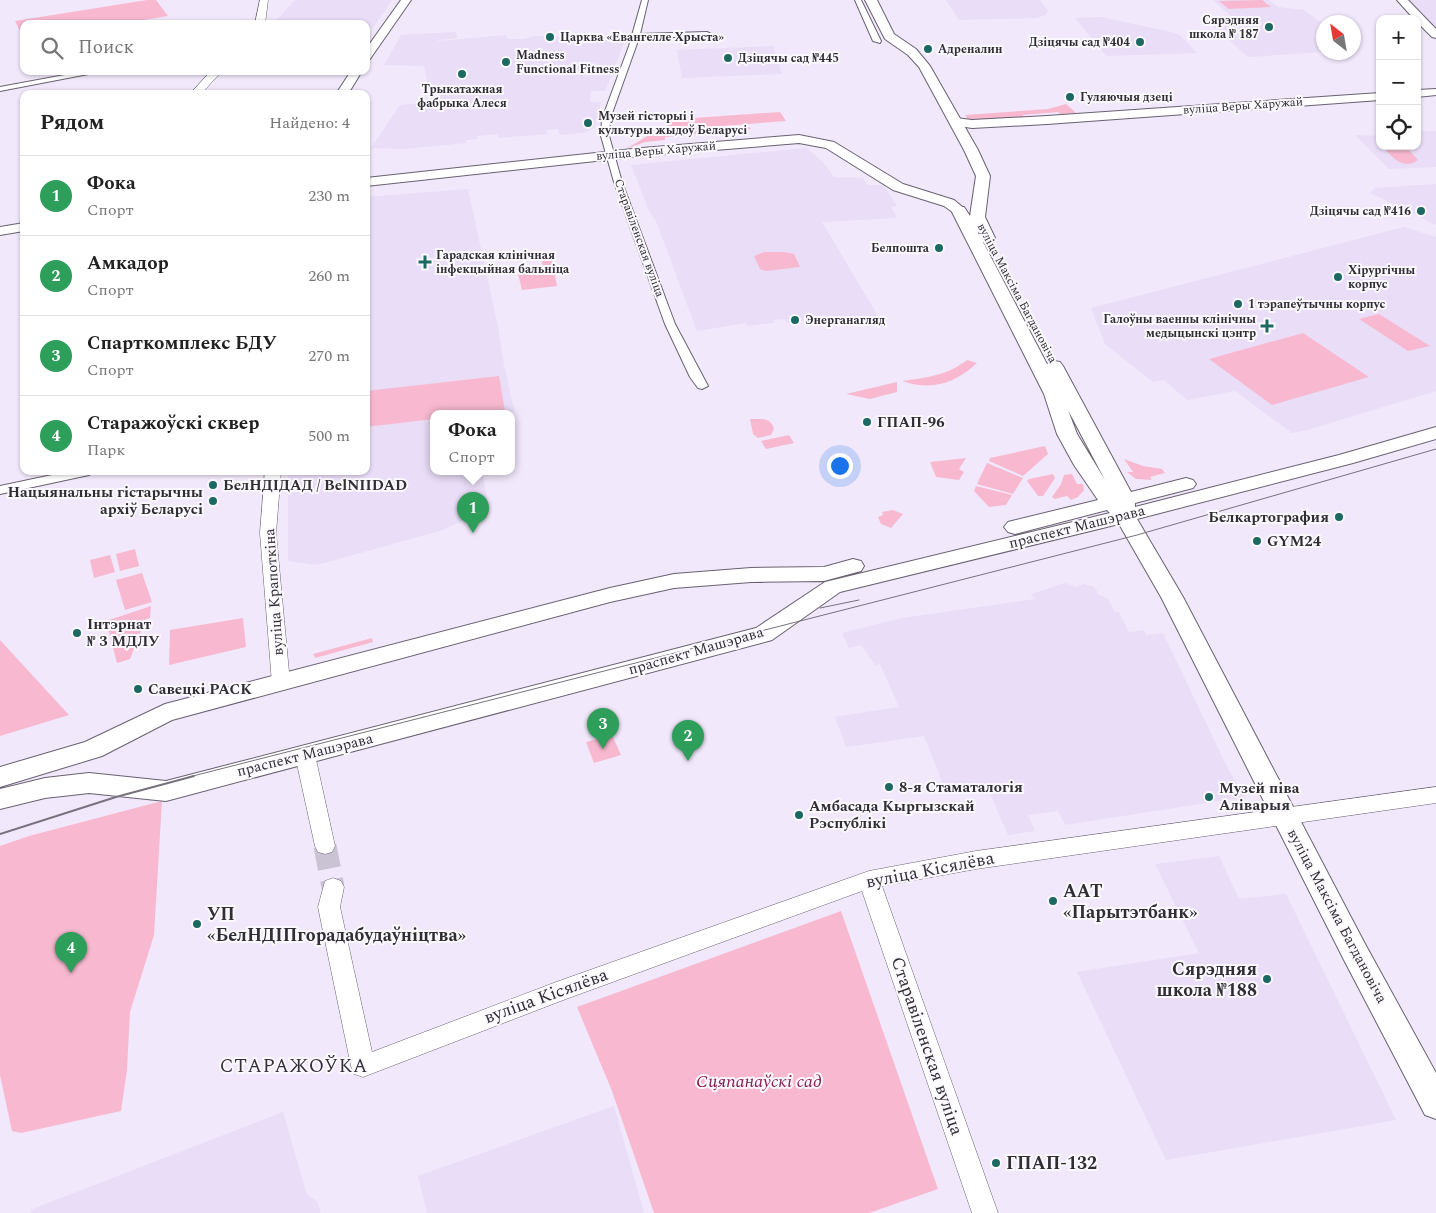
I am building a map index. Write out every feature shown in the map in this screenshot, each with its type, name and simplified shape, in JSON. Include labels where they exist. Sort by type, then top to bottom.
[{"type":"main road","points":[[370,51],[406,0]]},
{"type":"main road","name":"вуліца Максіма Багдановіча","points":[[870,0],[889,36],[912,52],[918,59],[958,126],[983,176],[977,217],[1024,325],[1067,434],[1084,465],[1120,505]]},
{"type":"main road","points":[[1396,0],[1409,15]]},
{"type":"main road","points":[[1402,0],[1436,35]]},
{"type":"main road","points":[[1421,27],[1436,44]]},
{"type":"main road","points":[[345,90],[354,75]]},
{"type":"main road","points":[[1421,94],[1436,92]]},
{"type":"main road","name":"вуліца Веры Харужай","points":[[958,126],[1376,96]]},
{"type":"main road","name":"вуліца Веры Харужай","points":[[370,182],[612,155],[799,139],[819,142],[840,150],[898,186],[919,195],[939,199],[959,210]]},
{"type":"main road","points":[[939,199],[979,199]]},
{"type":"main road","name":"вуліца Максіма Багдановіча","points":[[959,210],[1109,471],[1120,505],[1172,597],[1284,816],[1436,1104]]},
{"type":"main road","points":[[0,230],[20,228]]},
{"type":"main road","name":"праспект Машэрава","points":[[0,777],[93,749],[164,713],[610,595],[674,581],[751,575],[824,574],[837,578],[1120,505],[1343,452],[1436,418]]},
{"type":"main road","name":"праспект Машэрава","points":[[1120,505],[1166,489],[1436,433]]},
{"type":"main road","points":[[1109,471],[1130,481],[1166,489]]},
{"type":"main road","name":"праспект Машэрава","points":[[0,799],[45,788],[89,783],[166,791],[764,634],[832,587],[837,578]]},
{"type":"street","points":[[261,20],[264,0]]},
{"type":"street","name":"Старавіленская вуліца","points":[[645,0],[635,36],[606,119],[605,136],[612,155],[618,182],[670,324],[702,386]]},
{"type":"street","points":[[858,0],[877,41]]},
{"type":"street","points":[[635,36],[707,34]]},
{"type":"street","points":[[0,89],[78,75]]},
{"type":"street","points":[[199,90],[213,75]]},
{"type":"street","points":[[0,490],[70,475]]},
{"type":"street","name":"вуліца Крапоткіна","points":[[273,475],[268,533],[281,683]]},
{"type":"street","points":[[305,755],[325,846]]},
{"type":"street","name":"вуліца Кісялёва","points":[[333,887],[329,907],[363,1066],[559,990],[869,880],[976,860],[1436,795]]},
{"type":"street","name":"Старавіленская вуліца","points":[[869,880],[985,1213]]},
{"type":"shaded area","points":[[392,0],[373,28],[370,28],[370,20],[277,20],[294,1]]},
{"type":"shaded area","points":[[946,0],[1040,0],[1048,11],[1045,15],[1037,18],[959,20]]},
{"type":"shaded area","name":"Сярэдняя школа № 187","points":[[1213,0],[1269,0],[1278,7],[1304,10],[1316,19],[1316,52],[1248,57],[1205,19],[1232,17]]},
{"type":"shaded area","points":[[1408,0],[1436,0],[1436,29],[1419,11]]},
{"type":"shaded area","name":"Дзіцячы сад №404","points":[[1101,17],[1180,35],[1197,53],[1106,56],[1075,18]]},
{"type":"shaded area","points":[[456,32],[457,38],[438,41],[506,35],[508,39],[524,39],[533,36],[572,37],[571,41],[578,42],[581,37],[626,38],[605,91],[591,91],[590,102],[601,102],[595,127],[587,132],[560,135],[558,129],[546,130],[547,134],[499,138],[497,134],[477,136],[477,139],[466,140],[466,143],[404,149],[371,148],[400,105],[439,101],[437,97],[430,97],[424,66],[384,65],[401,35]]},
{"type":"shaded area","name":"Дзіцячы сад №445","points":[[773,46],[782,74],[682,78],[677,50]]},
{"type":"shaded area","points":[[1421,131],[1436,131],[1436,167],[1389,169],[1355,135],[1376,136],[1376,150],[1421,150]]},
{"type":"shaded area","points":[[806,148],[823,162],[834,177],[863,178],[867,185],[883,185],[897,206],[891,207],[897,218],[822,222],[878,316],[847,320],[845,317],[787,323],[785,319],[773,320],[774,323],[747,326],[746,323],[697,331],[656,221],[650,213],[631,165]]},
{"type":"shaded area","name":"Дзіцячы сад №416","points":[[1436,184],[1436,225],[1370,193],[1375,188]]},
{"type":"shaded area","points":[[468,189],[514,410],[430,410],[430,475],[483,475],[489,508],[443,530],[317,565],[288,561],[288,475],[370,475],[370,197]]},
{"type":"shaded area","name":"Галоўны ваенны клінічны медыцынскі цэнтр","points":[[1404,227],[1436,237],[1436,391],[1307,430],[1292,433],[1235,391],[1187,400],[1164,380],[1153,382],[1105,344],[1091,308]]},
{"type":"shaded area","points":[[1065,583],[1076,587],[1084,584],[1093,586],[1097,594],[1108,599],[1115,612],[1119,612],[1129,632],[1144,630],[1146,635],[1163,633],[1228,769],[1245,797],[1065,825],[1058,811],[1028,815],[1035,831],[1008,835],[986,784],[945,789],[924,736],[846,747],[835,717],[899,707],[880,664],[875,665],[861,645],[849,648],[842,633],[902,618],[1035,599],[1031,594]]},
{"type":"shaded area","points":[[1219,856],[1239,899],[1286,894],[1396,1120],[1166,1160],[1077,972],[1199,953],[1155,864]]},
{"type":"shaded area","points":[[614,1106],[644,1213],[427,1213],[418,1176]]},
{"type":"shaded area","points":[[283,1112],[307,1195],[317,1201],[321,1213],[30,1213],[35,1208]]},
{"type":"green space","points":[[147,0],[156,0],[168,16],[144,20],[21,20]]},
{"type":"green space","points":[[1262,0],[1271,7],[1229,9],[1219,1]]},
{"type":"green space","points":[[20,20],[20,31],[15,21]]},
{"type":"green space","points":[[1066,104],[1076,113],[1060,114],[1058,112],[1023,115],[1024,117],[969,121],[965,115],[1048,109]]},
{"type":"green space","points":[[780,112],[786,121],[670,130],[666,120]]},
{"type":"green space","points":[[749,127],[751,129],[665,137],[665,140],[645,142],[626,149],[649,135]]},
{"type":"green space","points":[[1386,150],[1409,150],[1418,160],[1407,164],[1393,158]]},
{"type":"green space","points":[[764,252],[794,254],[800,267],[766,271],[760,269],[754,256]]},
{"type":"green space","points":[[541,257],[551,257],[557,286],[522,290],[517,270],[543,267]]},
{"type":"green space","points":[[1379,314],[1430,346],[1408,351],[1359,319]]},
{"type":"green space","points":[[1303,333],[1369,377],[1272,405],[1209,359]]},
{"type":"green space","points":[[967,360],[977,363],[960,376],[942,384],[923,385],[902,381],[928,377],[944,372]]},
{"type":"green space","points":[[499,376],[505,410],[430,410],[430,419],[370,427],[370,391]]},
{"type":"green space","points":[[897,382],[897,392],[870,399],[846,394]]},
{"type":"green space","points":[[750,419],[764,419],[770,422],[774,429],[771,435],[758,438],[753,434]]},
{"type":"green space","points":[[789,435],[794,443],[766,449],[761,441]]},
{"type":"green space","points":[[1045,446],[1048,454],[1023,476],[989,461],[990,458]]},
{"type":"green space","points":[[966,458],[959,469],[964,472],[959,480],[936,477],[930,462]]},
{"type":"green space","points":[[1124,459],[1143,466],[1162,469],[1165,473],[1150,477],[1152,480],[1136,479],[1127,472],[1133,472]]},
{"type":"green space","points":[[987,463],[1023,478],[1013,494],[977,484]]},
{"type":"green space","points":[[1053,474],[1055,478],[1043,496],[1038,496],[1027,481],[1029,479]]},
{"type":"green space","points":[[1072,474],[1077,484],[1083,484],[1084,490],[1078,497],[1071,500],[1067,496],[1055,499],[1052,497],[1061,484],[1064,475]]},
{"type":"green space","points":[[976,486],[1012,495],[1006,505],[989,507],[974,491]]},
{"type":"green space","points":[[893,510],[903,514],[891,528],[881,524],[878,517],[883,515],[882,512]]},
{"type":"green space","points":[[135,549],[139,566],[120,571],[116,554]]},
{"type":"green space","points":[[110,555],[115,572],[94,578],[90,560]]},
{"type":"green space","points":[[142,573],[152,602],[125,610],[116,580]]},
{"type":"green space","points":[[151,606],[150,618],[139,622],[142,628],[130,659],[117,663],[106,621]]},
{"type":"green space","points":[[243,618],[246,647],[169,665],[170,630]]},
{"type":"green space","points":[[372,638],[373,642],[315,658],[313,654]]},
{"type":"green space","points":[[0,640],[69,715],[0,736]]},
{"type":"green space","points":[[612,735],[621,755],[594,763],[586,742]]},
{"type":"green space","points":[[162,801],[154,935],[130,1012],[127,1070],[121,1111],[21,1133],[12,1131],[0,1075],[0,846],[29,836]]},
{"type":"green space","name":"Сцяпанаўскі сад","points":[[841,911],[938,1189],[869,1213],[654,1213],[612,1091],[577,1007]]},
{"type":"tunnel","points":[[325,846],[333,887]]},
{"type":"tram line","points":[[189,777],[1137,535],[1436,449]]},
{"type":"tram line","points":[[820,608],[859,600]]},
{"type":"tram line","points":[[0,834],[116,797],[194,776]]},
{"type":"place","name":"Сярэдняя школа № 187","points":[[1269,27]]},
{"type":"place","name":"Царква «Евангелле Хрыста»","points":[[550,37]]},
{"type":"place","name":"Дзіцячы сад №404","points":[[1140,42]]},
{"type":"place","name":"Адреналин","points":[[928,49]]},
{"type":"place","name":"Дзіцячы сад №445","points":[[728,58]]},
{"type":"place","name":"Madness Functional Fitness","points":[[506,62]]},
{"type":"place","name":"Трыкатажная фабрыка Алеся","points":[[462,74]]},
{"type":"place","name":"Гуляючыя дзеці","points":[[1070,97]]},
{"type":"place","name":"Музей гісторыі і культуры жыдоў Беларусі","points":[[588,123]]},
{"type":"place","name":"Дзіцячы сад №416","points":[[1421,211]]},
{"type":"place","name":"Белпошта","points":[[939,248]]},
{"type":"place","name":"Гарадская клінічная інфекцыйная бальніца","points":[[425,262]]},
{"type":"place","name":"Хірургічны корпус","points":[[1338,277]]},
{"type":"place","name":"1 тэрапеўтычны корпус","points":[[1238,304]]},
{"type":"place","name":"Энерганагляд","points":[[795,320]]},
{"type":"place","name":"Галоўны ваенны клінічны медыцынскі цэнтр","points":[[1267,326]]},
{"type":"place","name":"ГПАП-96","points":[[867,422]]},
{"type":"place","name":"БелНДІДАД / BelNIIDAD","points":[[213,485]]},
{"type":"place","name":"Нацыянальны гістарычны архіў Беларусі","points":[[213,501]]},
{"type":"place","name":"Белкартография","points":[[1339,517]]},
{"type":"place","name":"Фока","points":[[473,533]]},
{"type":"place","name":"GYM24","points":[[1257,541]]},
{"type":"place","name":"Інтэрнат № 3 МДЛУ","points":[[77,633]]},
{"type":"place","name":"Савецкі РАСК","points":[[138,689]]},
{"type":"place","name":"Спарткомплекс БДУ","points":[[603,749]]},
{"type":"place","name":"Амкадор","points":[[688,761]]},
{"type":"place","name":"8-я Стаматалогія","points":[[889,787]]},
{"type":"place","name":"Музей піва Аліварыя","points":[[1209,797]]},
{"type":"place","name":"Амбасада Кыргызскай Рэспублікі","points":[[799,815]]},
{"type":"place","name":"ААТ «Парытэтбанк»","points":[[1053,901]]},
{"type":"place","name":"УП «БелНДІПгорадабудаўніцтва»","points":[[197,924]]},
{"type":"place","name":"Старажоўскі сквер","points":[[71,973]]},
{"type":"place","name":"Сярэдняя школа №188","points":[[1267,979]]},
{"type":"place","name":"ГПАП-132","points":[[996,1163]]},
{"type":"district","name":"СТАРАЖОЎКА","points":[[294,1066]]}]
